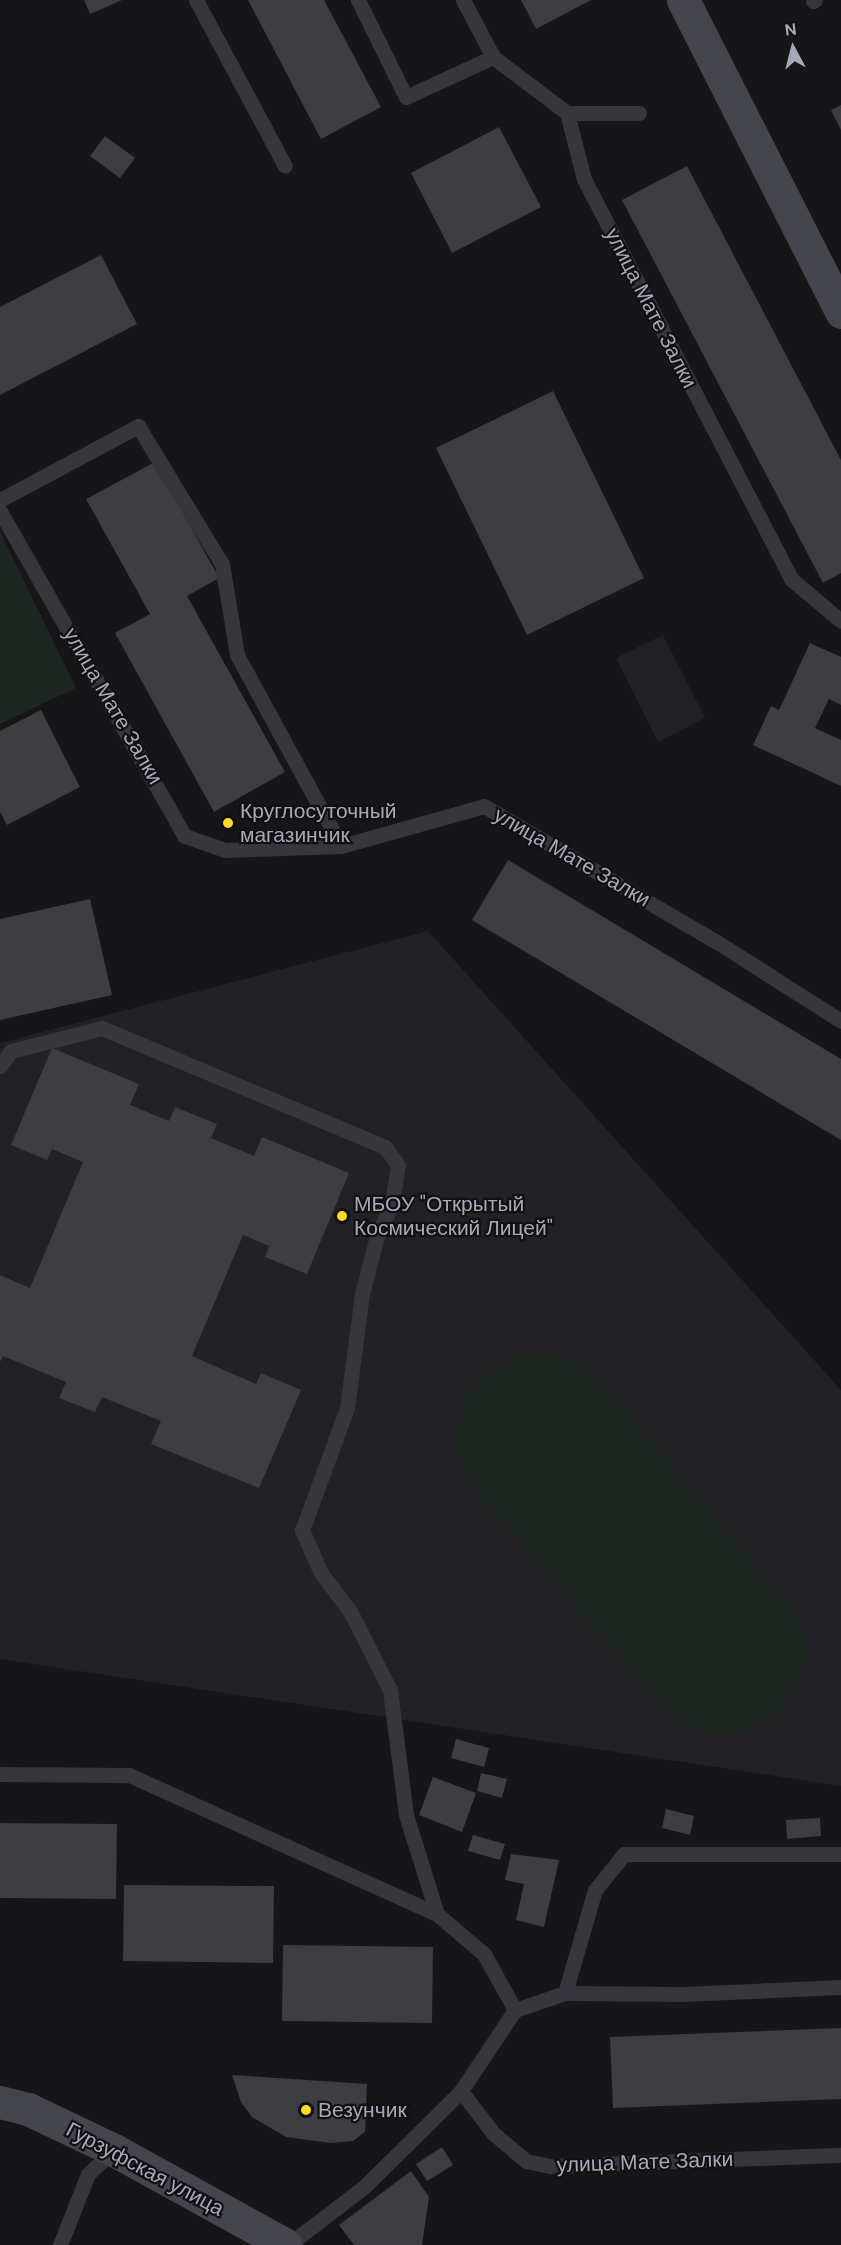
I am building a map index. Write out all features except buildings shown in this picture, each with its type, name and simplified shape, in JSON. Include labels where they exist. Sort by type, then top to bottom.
[{"type":"street","points":[[683,0],[841,312]]},
{"type":"street","name":"Гурзуфская улица","points":[[0,2102],[28,2109],[114,2150],[287,2245]]},
{"type":"lane","points":[[196,0],[285,166]]},
{"type":"lane","points":[[358,0],[406,97],[494,57]]},
{"type":"lane","points":[[463,0],[494,57],[567,113],[639,113]]},
{"type":"lane","name":"улица Мате Залки","points":[[567,113],[584,179],[791,579],[841,621]]},
{"type":"lane","points":[[0,500],[138,426],[222,564],[237,655],[341,846]]},
{"type":"lane","name":"улица Мате Залки","points":[[0,511],[185,836],[225,850],[341,846],[484,806],[717,942],[841,1021]]},
{"type":"lane","points":[[0,1066],[11,1051],[102,1028],[385,1147],[398,1165],[392,1203],[377,1236],[362,1294],[347,1408],[302,1530],[321,1573],[350,1611],[390,1690],[406,1815],[437,1914]]},
{"type":"lane","points":[[0,1774],[129,1775],[437,1914],[484,1954],[515,2010]]},
{"type":"lane","points":[[565,1993],[595,1890],[624,1854],[841,1854]]},
{"type":"lane","points":[[287,2245],[364,2187],[461,2091],[515,2010],[565,1993],[682,1994],[841,1987]]},
{"type":"lane","name":"улица Мате Залки","points":[[461,2091],[493,2133],[526,2161],[550,2166],[841,2155]]},
{"type":"lane","points":[[60,2245],[88,2174],[114,2150]]},
{"type":"shaded area","points":[[0,531],[76,688],[0,724]]},
{"type":"shaded area","points":[[663,635],[705,718],[658,742],[616,658]]},
{"type":"shaded area","name":"МБОУ \"Открытый Космический Лицей\"","points":[[428,931],[841,1390],[841,1786],[0,1659],[0,1043]]},
{"type":"shaded area","points":[[550,1354],[581,1364],[606,1386],[787,1602],[804,1628],[806,1661],[795,1692],[774,1717],[744,1731],[712,1734],[680,1723],[656,1702],[473,1489],[458,1460],[456,1427],[466,1395],[488,1371],[517,1356]]},
{"type":"place","name":"Круглосуточный магазинчик","points":[[228,823]]},
{"type":"place","name":"МБОУ \"Открытый Космический Лицей\"","points":[[342,1216]]},
{"type":"place","name":"Везунчик","points":[[306,2110]]}]
